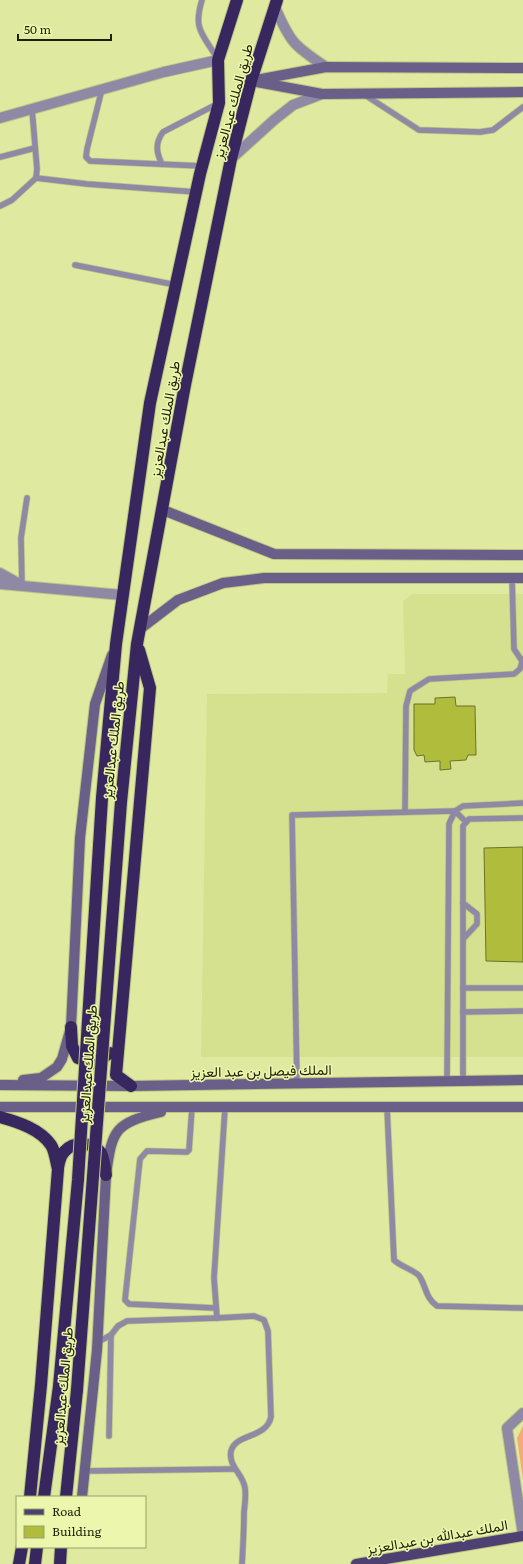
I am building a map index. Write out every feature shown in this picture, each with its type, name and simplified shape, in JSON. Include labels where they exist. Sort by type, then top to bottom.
[{"type":"highway","name":"طريق الملك عبدالعزيز","points":[[44,1496],[59,1386],[78,1180],[102,798],[122,595],[150,403],[196,192],[219,103],[218,60],[237,0]]},
{"type":"highway","name":"طريق الملك عبدالعزيز","points":[[66,1496],[77,1390],[121,802],[137,644],[185,385],[231,159],[251,81],[276,3]]},
{"type":"highway","points":[[131,1086],[116,1075],[118,1033],[150,688],[137,644]]},
{"type":"highway","points":[[71,1026],[72,1046],[78,1058],[94,1063],[109,1055],[118,1033]]},
{"type":"highway","points":[[0,1117],[16,1121],[38,1133],[52,1146],[58,1169]]},
{"type":"highway","points":[[30,1496],[60,1158],[65,1150],[74,1144],[90,1145],[101,1153],[106,1175]]},
{"type":"highway","points":[[19,1564],[22,1548]]},
{"type":"highway","points":[[35,1564],[37,1548]]},
{"type":"main road","name":"الملك عبدالله بن عبدالعزيز","points":[[356,1564],[523,1535]]},
{"type":"street","points":[[276,3],[287,35],[293,43],[326,67]]},
{"type":"street","points":[[0,118],[164,72],[218,60]]},
{"type":"street","points":[[251,81],[326,67],[523,68]]},
{"type":"street","points":[[251,81],[322,94],[523,92]]},
{"type":"street","points":[[231,159],[293,105],[322,94]]},
{"type":"street","points":[[163,510],[274,554],[523,555]]},
{"type":"street","points":[[0,573],[22,585]]},
{"type":"street","points":[[140,628],[178,600],[223,584],[264,578],[523,578]]},
{"type":"street","points":[[0,584],[122,595]]},
{"type":"street","points":[[0,1085],[41,1078],[57,1067],[62,1059],[71,1026],[80,838],[95,704],[116,644]]},
{"type":"street","name":"الملك فيصل بن عبد العزيز","points":[[0,1085],[131,1086],[523,1080]]},
{"type":"street","points":[[0,1107],[178,1109],[523,1107]]},
{"type":"street","points":[[82,1496],[86,1471],[98,1342],[106,1175],[111,1142],[120,1126],[137,1118],[178,1109]]},
{"type":"street","points":[[523,1413],[507,1428],[523,1535]]},
{"type":"lane","points":[[202,0],[198,14],[198,24],[218,60]]},
{"type":"lane","points":[[102,89],[86,149],[86,156],[90,160],[202,166]]},
{"type":"lane","points":[[363,94],[419,130],[480,132],[493,130],[522,108]]},
{"type":"lane","points":[[162,164],[156,147],[158,139],[163,132],[219,103]]},
{"type":"lane","points":[[32,109],[36,178]]},
{"type":"lane","points":[[0,157],[35,148]]},
{"type":"lane","points":[[0,206],[12,200],[36,178],[87,184],[196,192]]},
{"type":"lane","points":[[75,265],[176,286]]},
{"type":"lane","points":[[22,585],[21,538],[27,498]]},
{"type":"lane","points":[[405,812],[406,706],[410,691],[428,678],[514,674],[520,669],[522,660],[514,649],[512,578]]},
{"type":"lane","points":[[297,1083],[292,815],[455,811],[463,806],[523,803]]},
{"type":"lane","points":[[455,811],[466,822]]},
{"type":"lane","points":[[446,1080],[449,824],[455,811]]},
{"type":"lane","points":[[463,1080],[463,826],[469,819],[523,818]]},
{"type":"lane","points":[[464,903],[477,914],[477,924],[464,938]]},
{"type":"lane","points":[[464,988],[523,988]]},
{"type":"lane","points":[[463,1012],[523,1011]]},
{"type":"lane","points":[[192,1108],[189,1150],[187,1152],[147,1151],[140,1159],[125,1300],[130,1304],[215,1308]]},
{"type":"lane","points":[[216,1318],[214,1278],[225,1108]]},
{"type":"lane","points":[[388,1108],[394,1260],[401,1267],[412,1270],[420,1276],[429,1300],[437,1306],[522,1308]]},
{"type":"lane","points":[[98,1342],[111,1335],[118,1326],[127,1321],[254,1316],[264,1320],[268,1331],[271,1417],[266,1428],[235,1445],[231,1458],[235,1468],[242,1477],[246,1490],[242,1564]]},
{"type":"lane","points":[[108,1436],[111,1335]]},
{"type":"lane","points":[[86,1471],[235,1468]]},
{"type":"shaded area","points":[[412,594],[523,594],[523,1057],[201,1057],[207,694],[387,693],[388,674],[405,674],[403,601]]},
{"type":"shaded area","points":[[523,1426],[523,1480],[517,1438]]},
{"type":"building","points":[[455,697],[456,706],[475,706],[476,755],[468,755],[466,760],[450,761],[451,769],[440,770],[440,761],[425,762],[424,755],[417,756],[414,750],[414,704],[435,704],[435,698]]},
{"type":"building","points":[[523,847],[523,962],[486,961],[484,848]]}]
